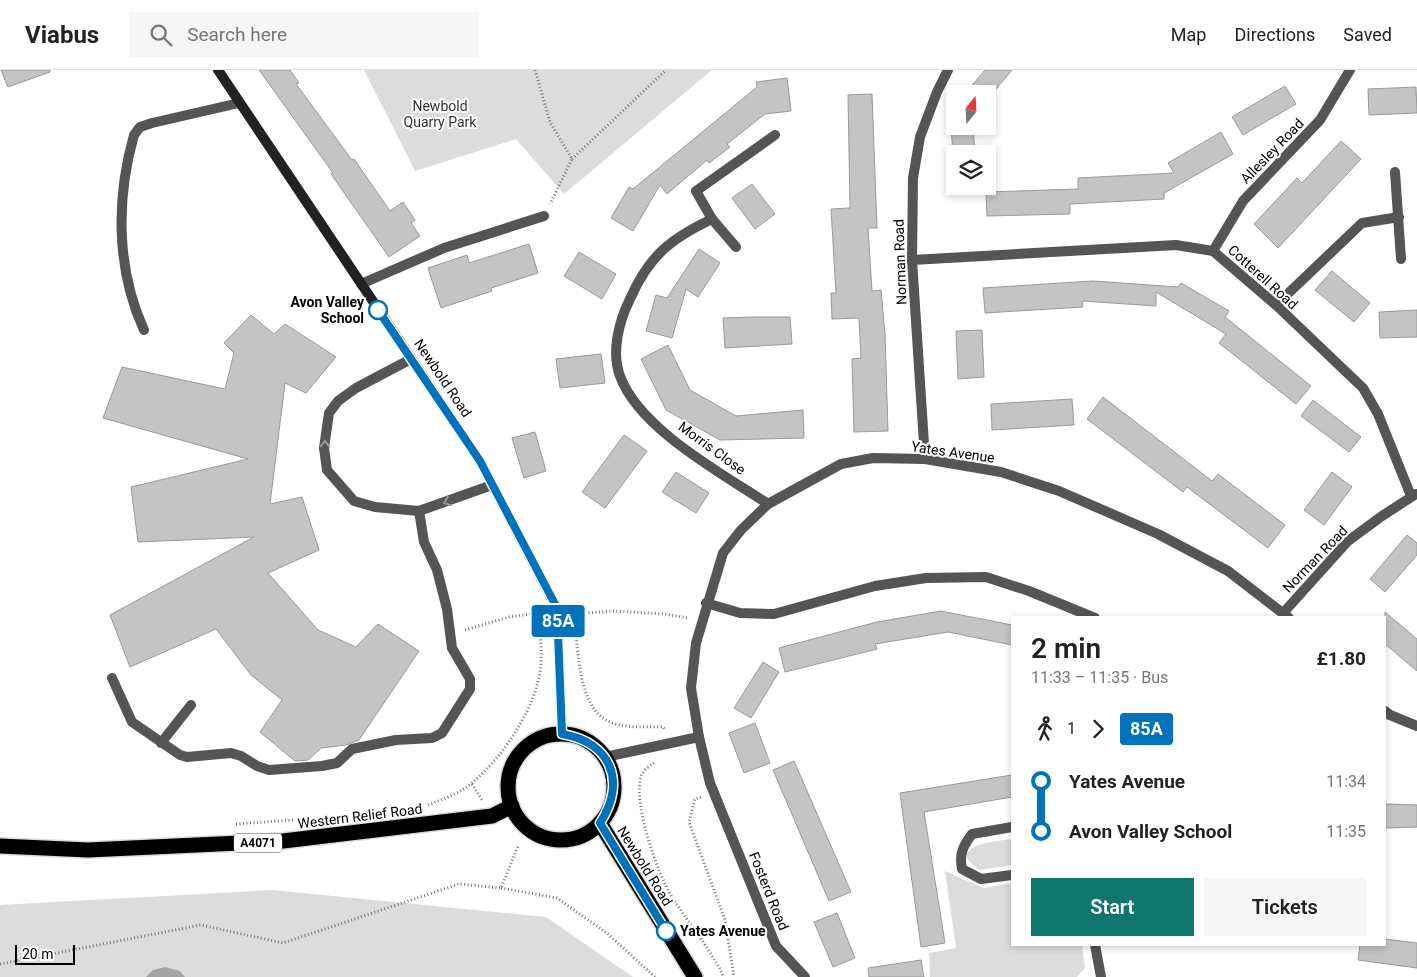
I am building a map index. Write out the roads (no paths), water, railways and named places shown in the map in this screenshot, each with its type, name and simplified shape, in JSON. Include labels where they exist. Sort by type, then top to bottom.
[{"type":"highway","name":"Newbold Road","points":[[562,734],[579,736],[593,745],[605,757],[612,773],[614,791],[610,808],[600,823],[586,834],[569,839],[551,839],[535,833],[521,821],[512,806],[508,789],[510,772],[517,756],[530,744],[545,736],[562,734]]},
{"type":"highway","name":"Western Relief Road","points":[[0,846],[88,850],[283,841],[492,816],[512,806]]},
{"type":"highway","name":"Newbold Road","points":[[600,823],[695,977]]},
{"type":"main road","name":"Newbold Road","points":[[218,70],[480,461],[557,608],[562,734]]},
{"type":"street","name":"Norman Road","points":[[925,459],[912,260],[913,178],[920,137],[937,92],[948,70]]},
{"type":"street","name":"Allesley Road","points":[[1213,250],[1243,200],[1320,120],[1350,70]]},
{"type":"street","points":[[144,330],[131,294],[121,222],[134,134],[140,127],[152,122],[239,103]]},
{"type":"street","points":[[736,247],[712,219],[696,192],[775,135]]},
{"type":"street","points":[[1395,172],[1401,259]]},
{"type":"street","points":[[361,284],[444,248],[544,216]]},
{"type":"street","points":[[1276,305],[1362,223],[1399,217]]},
{"type":"street","name":"Morris Close","points":[[712,219],[693,228],[660,251],[642,273],[626,307],[616,338],[620,376],[641,410],[685,449],[768,504]]},
{"type":"street","name":"Cotterell Road","points":[[912,260],[1176,245],[1213,250],[1276,305],[1363,388],[1378,414],[1414,494]]},
{"type":"street","points":[[411,359],[356,388],[338,401],[328,413],[324,448],[327,470],[354,500],[375,507],[419,511],[492,485]]},
{"type":"street","name":"Yates Avenue","points":[[732,836],[710,782],[699,737],[691,688],[696,643],[706,603],[723,553],[741,530],[768,504],[841,464],[873,458],[925,459],[1001,472],[1059,491],[1158,534],[1228,571],[1286,615]]},
{"type":"street","name":"Norman Road","points":[[1286,615],[1348,542],[1414,494]]},
{"type":"street","points":[[112,678],[132,722],[161,743],[180,755],[187,757],[231,754],[241,756],[257,766],[269,770],[337,763],[352,749],[396,740],[432,738],[442,733],[470,689],[470,678],[452,648],[447,609],[437,570],[424,542],[419,511]]},
{"type":"street","points":[[706,603],[740,613],[774,614],[883,585],[926,578],[986,577],[1029,591],[1090,616]]},
{"type":"street","points":[[161,743],[191,705]]},
{"type":"street","points":[[1387,717],[1417,726]]},
{"type":"street","points":[[605,757],[699,737]]},
{"type":"street","points":[[1011,827],[972,834],[962,848],[960,861],[962,869],[981,879],[1011,875]]},
{"type":"street","name":"Fosterd Road","points":[[732,836],[776,946],[805,977]]},
{"type":"street","points":[[1095,946],[1101,977]]},
{"type":"place","name":"Avon Valley School","points":[[378,310]]},
{"type":"place","name":"Yates Avenue","points":[[666,931]]},
{"type":"park label","name":"Newbold Quarry Park","points":[[440,114]]}]
